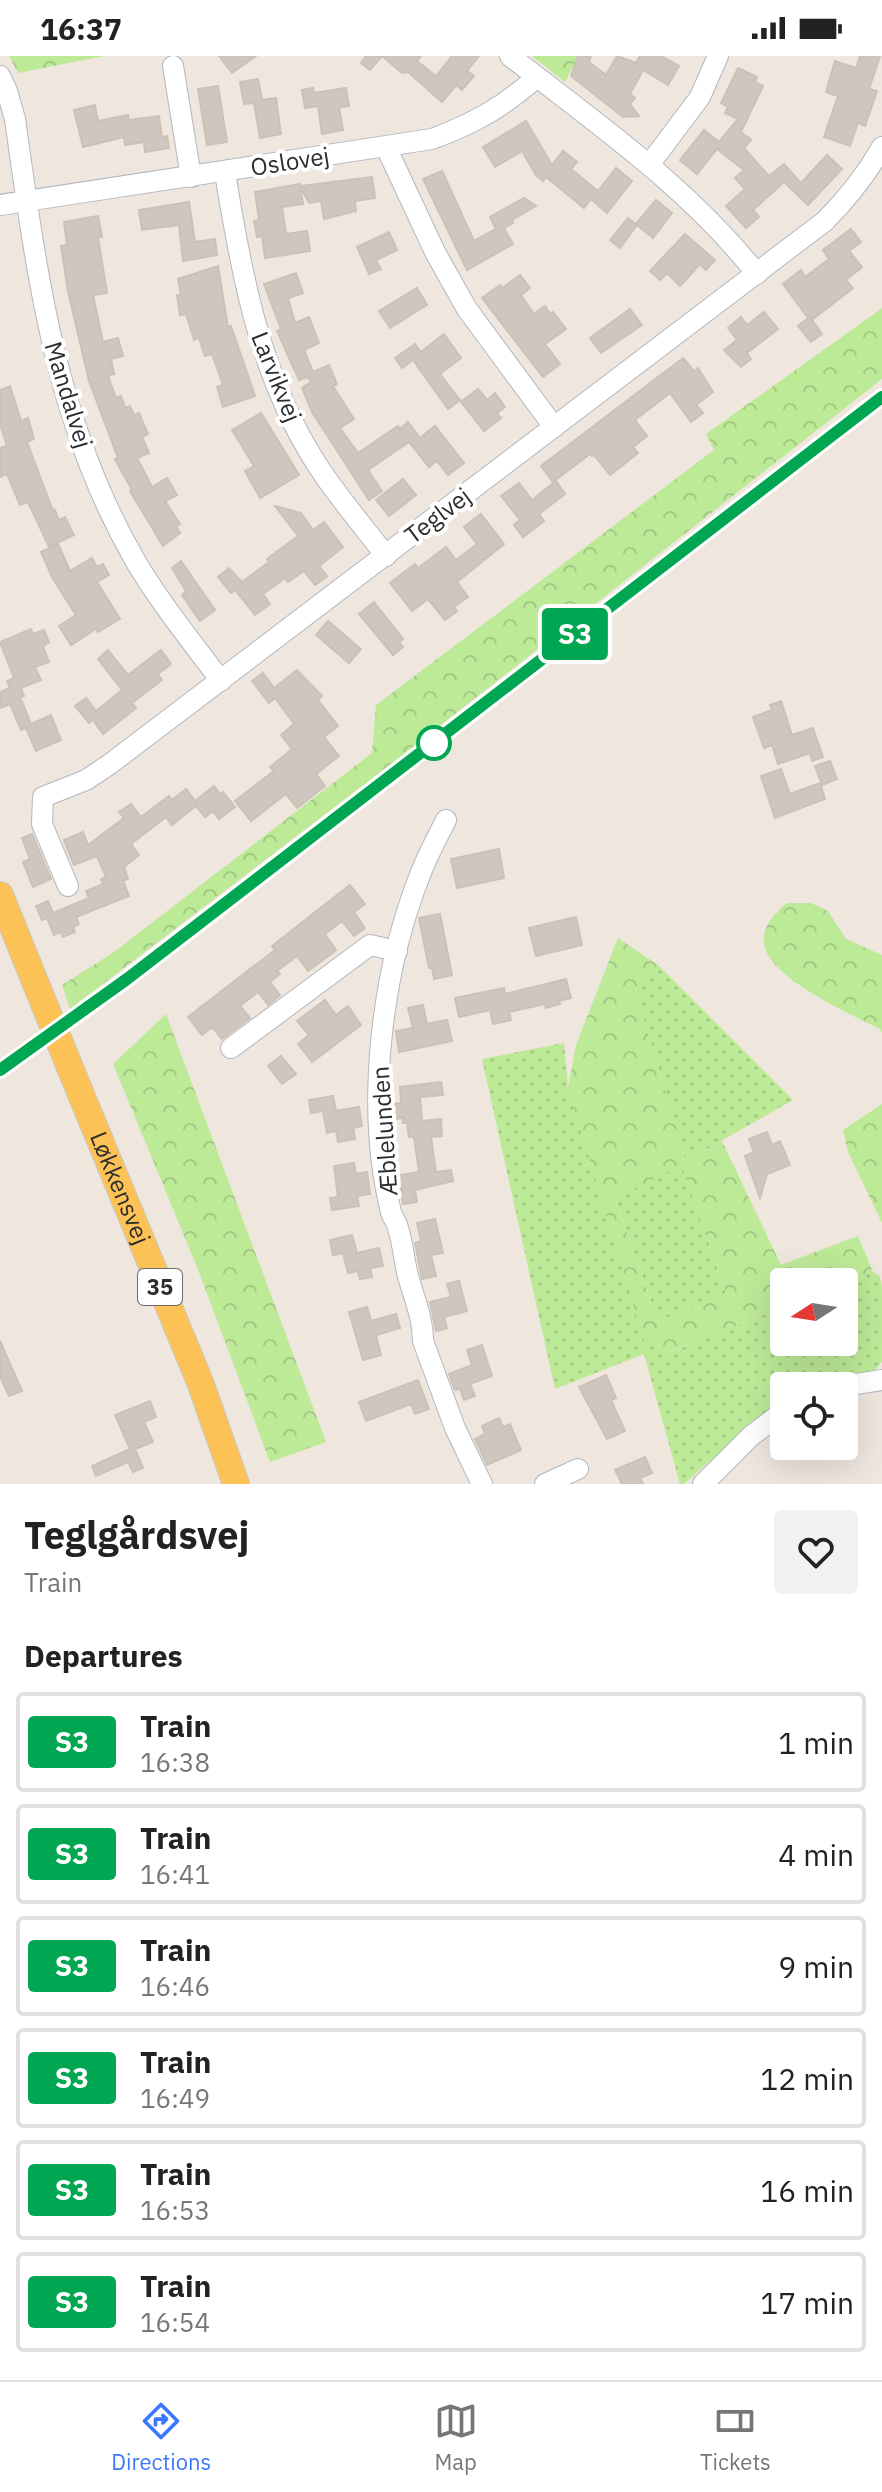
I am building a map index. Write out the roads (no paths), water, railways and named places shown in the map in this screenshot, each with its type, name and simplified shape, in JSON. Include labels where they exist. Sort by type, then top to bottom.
[{"type":"main road","name":"Løkkensvej","points":[[0,895],[200,1382],[236,1484]]},
{"type":"street","points":[[510,56],[649,165],[725,233],[757,274]]},
{"type":"street","points":[[649,165],[700,97],[718,56]]},
{"type":"street","points":[[173,66],[191,177]]},
{"type":"street","name":"Mandalvej","points":[[0,76],[15,119],[55,360],[89,464],[136,562],[165,608],[221,681]]},
{"type":"street","name":"Oslovej","points":[[0,205],[432,139],[472,124],[510,101],[537,77]]},
{"type":"street","points":[[386,147],[435,252],[467,309],[554,427]]},
{"type":"street","name":"Teglvej","points":[[68,886],[42,824],[43,797],[86,780],[110,764],[757,274],[841,206],[868,172],[882,147]]},
{"type":"street","name":"Larvikvej","points":[[225,172],[241,271],[254,325],[273,378],[297,429],[325,477],[386,556]]},
{"type":"street","name":"Æblelunden","points":[[446,820],[421,872],[397,951],[382,1030],[378,1079],[382,1153],[391,1215],[398,1225],[408,1277],[423,1326],[423,1341],[455,1428],[482,1484]]},
{"type":"street","points":[[231,1048],[370,945],[397,951]]},
{"type":"street","points":[[858,1384],[882,1380]]},
{"type":"street","points":[[703,1484],[751,1436],[770,1422]]},
{"type":"street","points":[[545,1484],[578,1469]]},
{"type":"railway","points":[[0,1070],[127,979],[882,397]]},
{"type":"train","name":"S3","points":[[0,1070],[127,979],[882,397]]}]
